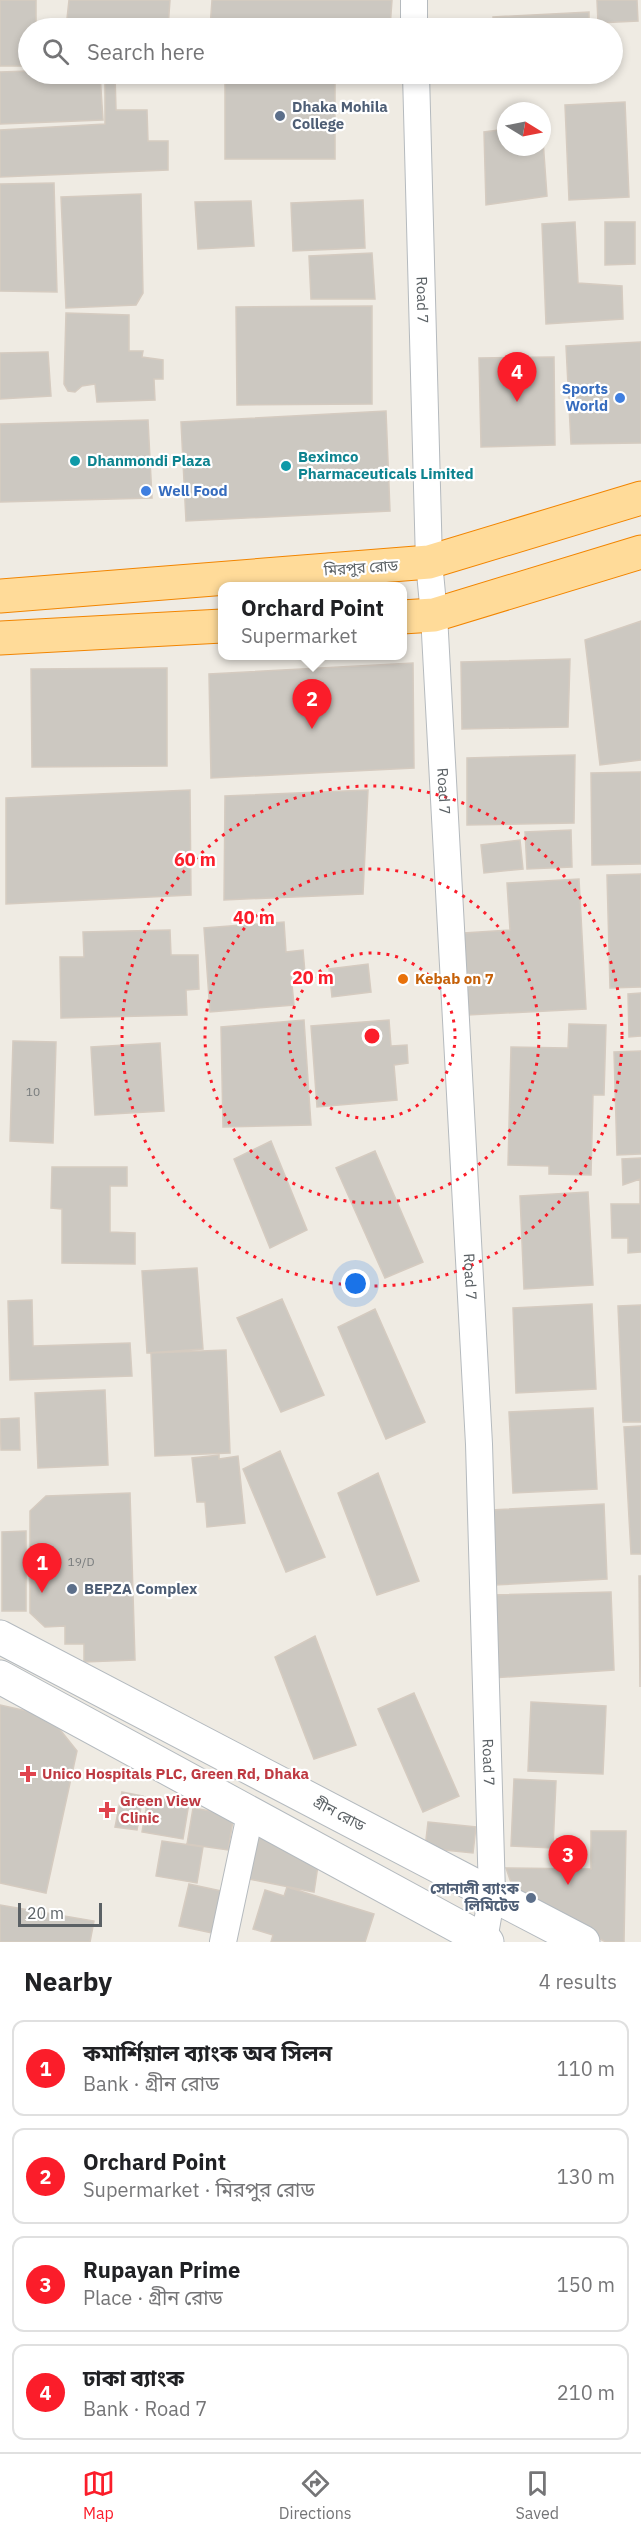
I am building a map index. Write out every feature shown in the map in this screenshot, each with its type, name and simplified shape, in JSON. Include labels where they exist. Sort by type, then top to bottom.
[{"type":"highway","name":"মিরপুর রোড","points":[[0,596],[429,562],[641,498]]},
{"type":"highway","points":[[407,617],[434,615],[641,552]]},
{"type":"highway","points":[[0,638],[218,626]]},
{"type":"main road","name":"গ্রীন রোড","points":[[0,1637],[583,1942]]},
{"type":"main road","points":[[0,1677],[485,1941]]},
{"type":"street","points":[[414,0],[414,18]]},
{"type":"street","name":"Road 7","points":[[416,84],[429,562],[434,615],[479,1444],[492,1894],[485,1941]]},
{"type":"street","points":[[223,1942],[250,1815]]},
{"type":"building","points":[[0,0],[36,0],[36,18],[18,18],[18,66],[0,66]]},
{"type":"building","points":[[69,0],[170,0],[169,18],[67,18]]},
{"type":"building","points":[[212,0],[392,0],[391,18],[211,18]]},
{"type":"building","points":[[597,0],[637,0],[638,21],[623,22],[623,18],[598,18]]},
{"type":"building","points":[[589,12],[589,18],[493,17]]},
{"type":"building","points":[[18,71],[18,84],[101,84],[103,120],[0,124],[0,72]]},
{"type":"building","points":[[105,84],[115,84],[116,110],[147,110],[148,141],[168,141],[168,170],[0,177],[0,130],[105,124]]},
{"type":"building","name":"Dhaka Mohila College","points":[[225,84],[335,84],[335,159],[225,159]]},
{"type":"building","points":[[625,102],[629,197],[569,200],[565,105]]},
{"type":"building","points":[[497,130],[497,156],[544,156],[547,196],[486,205],[484,132]]},
{"type":"building","points":[[54,183],[57,292],[0,291],[0,184]]},
{"type":"building","points":[[141,194],[143,293],[136,305],[66,308],[61,197]]},
{"type":"building","points":[[363,200],[365,248],[293,251],[291,203]]},
{"type":"building","points":[[251,201],[254,246],[198,249],[195,202]]},
{"type":"building","points":[[575,222],[578,283],[622,286],[623,319],[546,324],[542,224]]},
{"type":"building","points":[[605,222],[635,222],[635,264],[605,265]]},
{"type":"building","points":[[372,253],[375,299],[311,299],[309,256]]},
{"type":"building","points":[[372,306],[372,404],[237,405],[236,307]]},
{"type":"building","points":[[66,313],[129,315],[129,351],[143,351],[142,357],[163,360],[163,379],[154,379],[155,400],[97,402],[95,384],[82,386],[75,392],[68,391],[64,384]]},
{"type":"building","points":[[641,342],[641,443],[571,444],[566,346]]},
{"type":"building","points":[[48,352],[51,396],[0,399],[0,353]]},
{"type":"building","points":[[554,357],[555,445],[481,447],[479,358]]},
{"type":"building","name":"Beximco Pharmaceuticals Limited","points":[[386,411],[390,511],[186,521],[181,422]]},
{"type":"building","name":"Dhanmondi Plaza","points":[[148,420],[152,498],[0,502],[0,424]]},
{"type":"building","points":[[641,621],[641,760],[600,765],[585,640]]},
{"type":"building","points":[[570,659],[568,727],[462,729],[461,662]]},
{"type":"building","points":[[413,663],[414,768],[211,778],[209,674]]},
{"type":"building","points":[[167,668],[167,766],[32,767],[31,669]]},
{"type":"building","points":[[575,755],[574,823],[467,825],[467,758]]},
{"type":"building","points":[[641,772],[641,864],[592,865],[591,773]]},
{"type":"building","points":[[190,790],[191,895],[6,904],[6,798]]},
{"type":"building","points":[[368,790],[363,894],[224,900],[225,796]]},
{"type":"building","points":[[571,830],[572,867],[527,869],[525,832]]},
{"type":"building","points":[[520,840],[523,869],[484,873],[481,845]]},
{"type":"building","points":[[641,874],[641,987],[610,988],[607,875]]},
{"type":"building","points":[[579,879],[586,1009],[468,1015],[464,933],[510,930],[507,883]]},
{"type":"building","points":[[284,922],[286,952],[303,950],[305,973],[291,974],[294,1005],[210,1012],[204,928]]},
{"type":"building","points":[[170,930],[171,955],[198,955],[199,989],[186,990],[187,1015],[61,1018],[60,957],[84,957],[83,932]]},
{"type":"building","points":[[368,964],[371,992],[332,997],[329,969]]},
{"type":"building","points":[[641,993],[641,1036],[629,1037],[628,994]]},
{"type":"building","points":[[304,1020],[311,1125],[223,1127],[221,1027]]},
{"type":"building","points":[[389,1020],[391,1046],[407,1045],[408,1063],[394,1065],[397,1100],[317,1107],[311,1026]]},
{"type":"building","points":[[569,1024],[606,1025],[604,1095],[593,1095],[591,1175],[549,1174],[549,1166],[508,1165],[511,1047],[568,1048]]},
{"type":"building","points":[[13,1041],[56,1042],[53,1143],[10,1141]]},
{"type":"building","points":[[160,1043],[164,1111],[95,1115],[91,1047]]},
{"type":"building","points":[[641,1051],[641,1154],[617,1155],[614,1052]]},
{"type":"building","points":[[271,1141],[307,1230],[270,1248],[234,1159]]},
{"type":"building","points":[[375,1151],[423,1262],[385,1278],[336,1168]]},
{"type":"building","points":[[641,1158],[641,1252],[628,1253],[628,1238],[612,1238],[611,1204],[640,1204],[640,1179],[623,1185],[622,1159]]},
{"type":"building","points":[[52,1167],[127,1167],[127,1186],[110,1186],[110,1232],[135,1233],[135,1264],[62,1263],[62,1209],[51,1208]]},
{"type":"building","points":[[588,1192],[593,1285],[524,1289],[520,1196]]},
{"type":"building","points":[[197,1268],[203,1349],[147,1353],[142,1271]]},
{"type":"building","points":[[282,1299],[324,1395],[281,1412],[237,1318]]},
{"type":"building","points":[[32,1300],[33,1346],[130,1343],[132,1376],[10,1380],[8,1301]]},
{"type":"building","points":[[592,1304],[596,1389],[516,1393],[513,1308]]},
{"type":"building","points":[[641,1305],[641,1422],[623,1422],[618,1306]]},
{"type":"building","points":[[375,1309],[425,1422],[386,1439],[338,1327]]},
{"type":"building","points":[[226,1350],[230,1453],[155,1456],[151,1353]]},
{"type":"building","points":[[105,1390],[108,1465],[38,1468],[35,1393]]},
{"type":"building","points":[[593,1408],[597,1489],[513,1493],[509,1412]]},
{"type":"building","points":[[19,1418],[20,1450],[1,1450],[0,1419]]},
{"type":"building","points":[[641,1426],[641,1554],[631,1554],[624,1427]]},
{"type":"building","points":[[280,1451],[325,1557],[286,1572],[243,1469]]},
{"type":"building","points":[[219,1455],[219,1459],[238,1456],[245,1523],[207,1527],[205,1502],[197,1502],[192,1458]]},
{"type":"building","points":[[378,1473],[419,1581],[377,1595],[338,1493]]},
{"type":"building","name":"BEPZA Complex","points":[[130,1493],[135,1660],[84,1662],[84,1644],[65,1644],[65,1626],[45,1627],[30,1613],[30,1511],[46,1496]]},
{"type":"building","points":[[604,1504],[607,1579],[494,1585],[491,1510]]},
{"type":"building","points":[[26,1531],[26,1611],[2,1611],[2,1532]]},
{"type":"building","points":[[639,1576],[641,1576],[640,1687]]},
{"type":"building","points":[[611,1592],[614,1670],[492,1678],[491,1595]]},
{"type":"building","points":[[315,1636],[356,1745],[314,1759],[275,1657]]},
{"type":"building","points":[[414,1693],[459,1796],[423,1812],[378,1709]]},
{"type":"building","points":[[531,1702],[606,1706],[603,1774],[528,1771]]},
{"type":"building","points":[[0,1705],[49,1716],[77,1751],[46,1893],[0,1883]]},
{"type":"building","points":[[514,1779],[556,1781],[553,1848],[511,1846]]},
{"type":"building","points":[[122,1792],[143,1796],[137,1830],[115,1827]]},
{"type":"building","points":[[148,1797],[189,1803],[183,1839],[142,1832]]},
{"type":"building","points":[[193,1808],[234,1815],[228,1850],[187,1844]]},
{"type":"building","points":[[428,1822],[476,1827],[473,1853],[425,1848]]},
{"type":"building","points":[[255,1828],[319,1859],[314,1892],[244,1878]]},
{"type":"building","points":[[591,1831],[626,1831],[624,1942],[606,1942],[517,1900],[506,1868],[591,1869]]},
{"type":"building","points":[[162,1841],[203,1847],[197,1883],[156,1876]]},
{"type":"building","points":[[189,1884],[231,1893],[222,1935],[179,1926]]},
{"type":"building","points":[[287,1887],[374,1914],[365,1942],[271,1942],[273,1935],[253,1929],[265,1890],[284,1896]]},
{"type":"building","points":[[0,1905],[94,1921],[90,1942],[0,1942]]},
{"type":"place","name":"Dhaka Mohila College","points":[[280,116]]},
{"type":"place","name":"Sports World","points":[[620,398]]},
{"type":"place","name":"ঢাকা ব্যাংক","points":[[517,402]]},
{"type":"place","name":"Dhanmondi Plaza","points":[[75,461]]},
{"type":"place","name":"Beximco Pharmaceuticals Limited","points":[[286,466]]},
{"type":"place","name":"Well Food","points":[[146,491]]},
{"type":"place","name":"Orchard Point","points":[[312,729]]},
{"type":"place","name":"Kebab on 7","points":[[403,979]]},
{"type":"place","name":"BEPZA Complex","points":[[72,1589]]},
{"type":"place","name":"কমার্শিয়াল ব্যাংক অব সিলন","points":[[42,1593]]},
{"type":"place","name":"Unico Hospitals PLC, Green Rd, Dhaka","points":[[28,1774]]},
{"type":"place","name":"Green View Clinic","points":[[107,1810]]},
{"type":"place","name":"Rupayan Prime","points":[[568,1885]]},
{"type":"place","name":"সোনালী ব্যাংক লিমিটেড","points":[[531,1898]]}]
